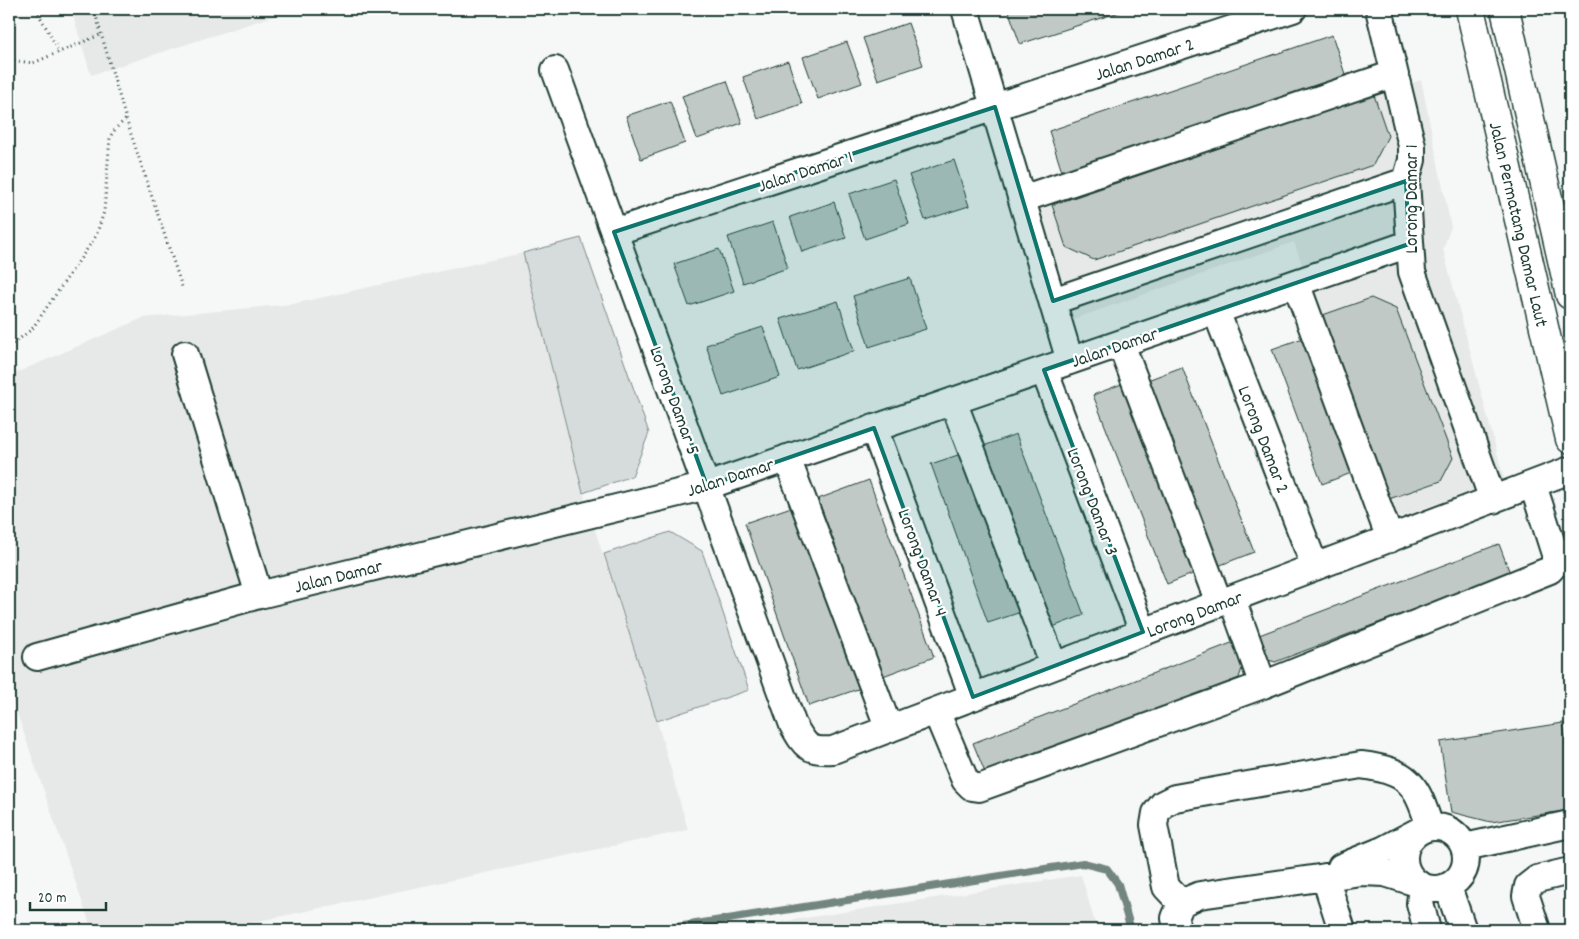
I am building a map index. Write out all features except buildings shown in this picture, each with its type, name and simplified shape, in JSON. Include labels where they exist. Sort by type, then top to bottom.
[{"type":"highway","name":"Jalan Permatang Damar Laut","points":[[1470,9],[1570,439]]},
{"type":"highway","name":"Jalan Permatang Damar Laut","points":[[1505,9],[1570,294]]},
{"type":"street","points":[[965,9],[1070,361]]},
{"type":"street","name":"Jalan Damar 2","points":[[995,107],[1293,9]]},
{"type":"street","name":"Lorong Damar 1","points":[[1379,9],[1412,146],[1412,160],[1406,181],[1412,272],[1492,500]]},
{"type":"street","name":"Lorong Damar 5","points":[[555,70],[793,725],[807,745],[817,751]]},
{"type":"street","points":[[1022,199],[1394,74]]},
{"type":"street","name":"Jalan Damar 1","points":[[614,232],[995,107]]},
{"type":"street","points":[[1052,301],[1406,181]]},
{"type":"street","name":"Jalan Damar","points":[[36,657],[259,595],[707,486],[1409,244]]},
{"type":"street","points":[[1296,283],[1390,539]]},
{"type":"street","name":"Lorong Damar 2","points":[[1216,310],[1315,567]]},
{"type":"street","points":[[1121,344],[1226,601],[1263,685]]},
{"type":"street","points":[[185,354],[259,595]]},
{"type":"street","name":"Lorong Damar 3","points":[[1044,370],[1143,632]]},
{"type":"street","points":[[952,401],[1054,666]]},
{"type":"street","name":"Lorong Damar 4","points":[[874,428],[973,697]]},
{"type":"street","points":[[787,458],[889,729]]},
{"type":"street","name":"Lorong Damar","points":[[817,751],[833,750],[1570,470]]},
{"type":"street","points":[[936,711],[965,780],[972,786],[979,788],[1263,685],[1542,574],[1555,564],[1556,554],[1532,485]]},
{"type":"street","points":[[1181,903],[1166,887],[1154,825],[1156,813],[1163,804],[1175,798],[1361,765],[1382,768],[1397,774],[1412,785],[1420,796],[1425,829]]},
{"type":"street","points":[[1465,847],[1570,824]]},
{"type":"street","points":[[1425,829],[1406,846],[1403,857],[1408,875],[1418,884],[1420,904],[1427,930]]},
{"type":"street","points":[[1177,930],[1174,918],[1181,903],[1200,895],[1362,872],[1385,873],[1431,890],[1448,887],[1457,882],[1463,874],[1466,864],[1465,847],[1458,836],[1449,830],[1425,829],[1383,850],[1341,867],[1325,877]]},
{"type":"street","points":[[1537,930],[1526,896],[1528,886],[1538,879],[1570,871]]},
{"type":"street","points":[[1325,877],[1342,930]]},
{"type":"street","points":[[1448,887],[1463,930]]},
{"type":"path","points":[[36,9],[60,53]]},
{"type":"path","points":[[94,9],[126,119],[184,290]]},
{"type":"path","points":[[9,60],[33,64],[102,34]]},
{"type":"path","points":[[9,347],[32,329],[96,236],[104,212],[110,137],[126,119]]},
{"type":"highlighted area","points":[[995,107],[1053,301],[1406,181],[1409,244],[1044,370],[1143,632],[973,697],[874,428],[707,486],[614,232]]},
{"type":"shaded area","points":[[71,9],[295,9],[91,75]]},
{"type":"shaded area","points":[[1421,80],[1451,227],[1443,249],[1504,479],[1393,520],[1294,242],[1045,329],[1014,218]]},
{"type":"shaded area","points":[[581,238],[649,433],[632,476],[583,493],[523,253]]},
{"type":"shaded area","points":[[523,253],[583,493],[657,721],[688,830],[216,930],[92,930],[9,690],[9,376],[143,318],[293,304]]},
{"type":"shaded area","points":[[670,532],[702,551],[749,690],[657,721],[604,554]]},
{"type":"shaded area","points":[[1081,875],[1097,930],[728,930]]},
{"type":"waterway","points":[[658,930],[1083,863],[1107,869],[1118,884],[1131,930]]}]
